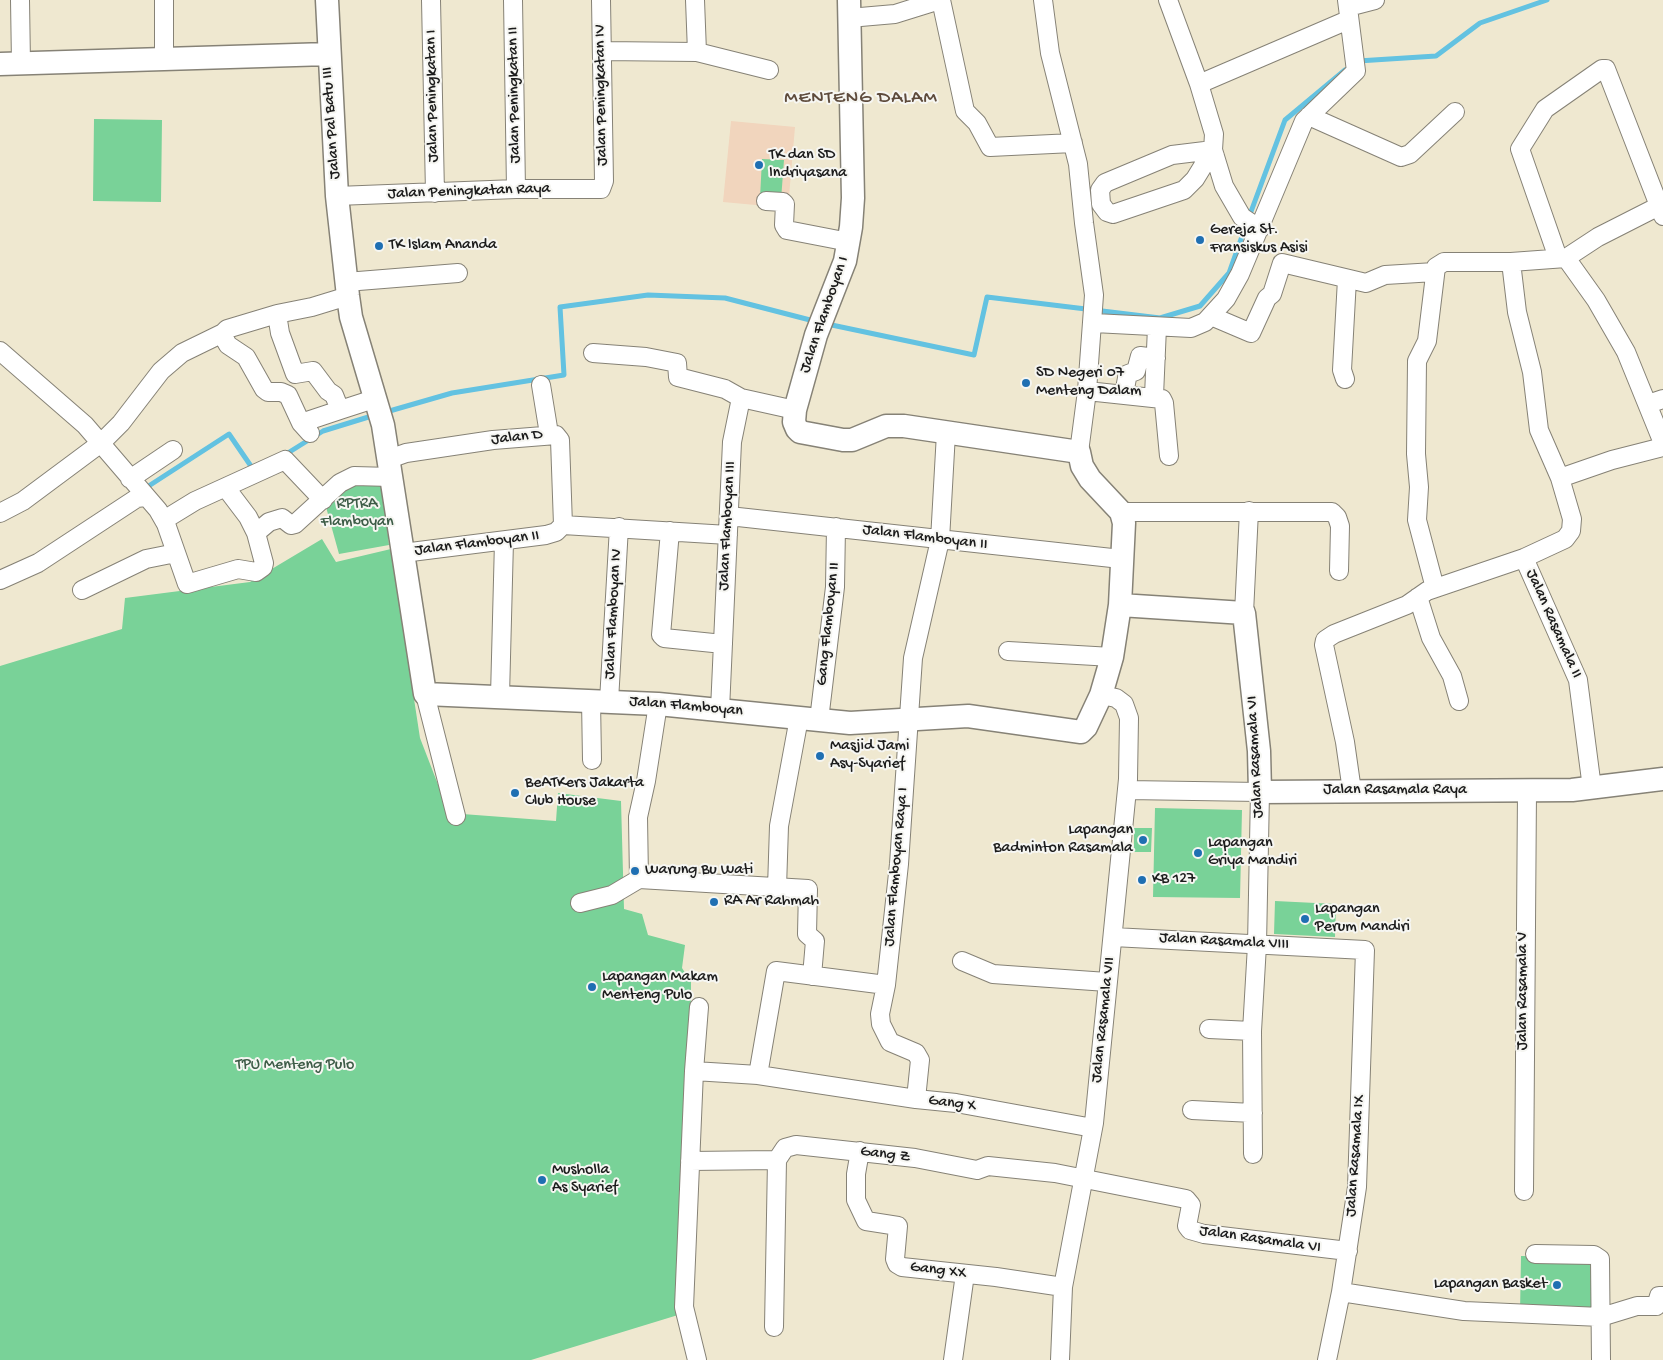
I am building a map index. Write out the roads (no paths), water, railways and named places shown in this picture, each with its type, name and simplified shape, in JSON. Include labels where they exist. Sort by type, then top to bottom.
[{"type":"street","points":[[10,64],[20,0]]},
{"type":"street","points":[[164,0],[164,57]]},
{"type":"street","points":[[327,0],[328,54]]},
{"type":"street","name":"Jalan Peningkatan I","points":[[431,0],[434,193]]},
{"type":"street","name":"Jalan Peningkatan II","points":[[513,0],[516,189]]},
{"type":"street","name":"Jalan Peningkatan IV","points":[[600,0],[604,181],[602,189]]},
{"type":"street","points":[[695,0],[697,52]]},
{"type":"street","points":[[849,9],[895,14],[940,0],[966,111],[978,124],[990,147],[1073,143]]},
{"type":"street","points":[[1043,0],[1050,53],[1078,164],[1094,295],[1094,318],[1079,452],[1082,466],[1090,479],[1121,512],[1124,522],[1120,605],[1244,613]]},
{"type":"street","points":[[1168,0],[1199,84],[1214,134],[1214,153],[1224,186],[1242,217],[1260,229]]},
{"type":"street","points":[[1199,84],[1348,9],[1375,0]]},
{"type":"street","name":"Jalan Flamboyan I","points":[[795,410],[819,328],[845,261],[849,242],[853,198],[849,9]]},
{"type":"street","points":[[1094,318],[1157,327],[1191,328],[1198,326],[1211,316],[1226,299],[1240,274],[1260,229],[1282,169],[1304,121],[1356,70],[1348,9]]},
{"type":"street","points":[[602,52],[697,52],[769,70]]},
{"type":"street","name":"Jalan Pal Batu III","points":[[10,64],[164,57],[328,54],[337,196],[347,289],[351,316],[378,411]]},
{"type":"street","points":[[1435,588],[1417,520],[1419,488],[1416,454],[1417,361],[1427,341],[1437,265],[1444,262],[1511,262],[1562,258],[1598,237],[1662,209],[1606,69],[1602,69],[1545,109],[1520,149],[1562,258],[1596,300],[1655,401],[1663,443]]},
{"type":"street","points":[[1308,116],[1401,157],[1410,154],[1455,112]]},
{"type":"street","points":[[1214,153],[1195,179],[1184,190],[1113,214],[1107,212],[1101,204],[1100,190],[1105,183],[1172,155],[1214,153]]},
{"type":"street","name":"Jalan Peningkatan Raya","points":[[337,196],[516,189],[602,189]]},
{"type":"street","points":[[766,201],[783,202],[785,204],[784,225],[787,230],[849,242]]},
{"type":"street","name":"Jalan Rasamala II","points":[[1511,262],[1517,312],[1532,372],[1539,430],[1560,478],[1572,519],[1571,531],[1565,539],[1524,558],[1578,680],[1592,788]]},
{"type":"street","points":[[1211,316],[1251,333],[1266,298],[1272,294],[1282,263],[1366,283],[1385,275],[1435,272]]},
{"type":"street","points":[[0,513],[23,501],[101,443],[121,423],[161,372],[182,353],[256,318],[312,307],[347,289],[458,273]]},
{"type":"street","points":[[1345,379],[1342,370],[1347,279]]},
{"type":"street","points":[[277,314],[280,333],[295,374],[313,371],[328,391],[334,395],[340,410]]},
{"type":"street","points":[[1154,396],[1157,327]]},
{"type":"street","points":[[223,333],[228,345],[246,357],[264,389],[268,392],[286,392],[306,428],[340,410],[378,411],[390,468],[425,694],[456,816]]},
{"type":"street","points":[[0,351],[85,425],[164,520],[187,584],[238,569],[256,572],[263,567],[264,563],[256,533],[248,517],[226,488]]},
{"type":"street","points":[[593,353],[646,356],[677,363],[678,376],[725,389],[741,398],[795,410],[794,422],[796,429],[800,432],[852,440],[886,426],[904,426],[1079,452]]},
{"type":"street","points":[[1124,394],[1128,374],[1136,372],[1139,357],[1156,358]]},
{"type":"street","points":[[541,385],[549,434]]},
{"type":"street","points":[[1087,391],[1154,396],[1162,399],[1169,456]]},
{"type":"street","name":"Jalan Flamboyan III","points":[[720,710],[732,442],[741,398]]},
{"type":"street","points":[[910,720],[913,658],[940,540],[946,433]]},
{"type":"street","name":"Jalan D","points":[[256,533],[269,522],[282,518],[291,525],[295,524],[340,483],[354,476],[390,468],[406,454],[493,440],[549,434],[556,435],[560,440],[563,525]]},
{"type":"street","points":[[1560,478],[1612,460],[1663,447]]},
{"type":"street","points":[[0,580],[53,554],[137,498],[139,489],[173,450]]},
{"type":"street","points":[[164,520],[196,501],[285,460],[323,500]]},
{"type":"street","points":[[1121,512],[1249,511],[1326,512],[1335,514],[1340,526],[1338,570]]},
{"type":"street","name":"Jalan Rasamala VI","points":[[1249,511],[1244,613],[1259,751],[1260,792],[1257,945],[1252,1031],[1253,1154]]},
{"type":"street","name":"Jalan Flamboyan II","points":[[729,516],[1121,560]]},
{"type":"street","name":"Jalan Flamboyan II","points":[[403,553],[546,535],[556,532],[563,525],[728,535]]},
{"type":"street","name":"Jalan Flamboyan IV","points":[[592,760],[619,527]]},
{"type":"street","name":"Gang Flamboyan II","points":[[777,888],[779,826],[809,718],[835,587],[836,527]]},
{"type":"street","points":[[670,531],[661,635],[664,638],[723,644]]},
{"type":"street","points":[[500,696],[504,541]]},
{"type":"street","points":[[82,590],[146,559],[176,553]]},
{"type":"street","points":[[1352,791],[1345,742],[1324,642],[1334,634],[1407,604],[1435,588],[1524,558]]},
{"type":"street","points":[[1418,596],[1431,638],[1452,676],[1459,701]]},
{"type":"street","name":"Jalan Flamboyan","points":[[425,694],[658,704],[850,723],[968,716],[1081,732],[1086,727],[1101,695],[1112,657],[1120,605]]},
{"type":"street","points":[[1008,650],[1112,657]]},
{"type":"street","name":"Jalan Rasamala VII","points":[[1060,1360],[1063,1287],[1093,1128],[1127,790],[1129,718],[1124,704],[1116,698],[1101,695]]},
{"type":"street","points":[[639,878],[638,817],[646,781],[658,704]]},
{"type":"street","name":"Jalan Flamboyan Raya I","points":[[886,985],[899,864],[910,720]]},
{"type":"street","name":"Jalan Rasamala Raya","points":[[1127,790],[1260,792],[1527,791],[1592,788],[1663,779]]},
{"type":"street","name":"Jalan Rasamala V","points":[[1524,1191],[1527,791]]},
{"type":"street","points":[[580,903],[612,895],[639,878],[808,889],[807,934],[815,941],[812,976]]},
{"type":"street","name":"Jalan Rasamala VIII","points":[[1113,937],[1365,950]]},
{"type":"street","name":"Jalan Rasamala IX","points":[[1327,1360],[1341,1292],[1357,1187],[1365,950]]},
{"type":"street","points":[[962,961],[993,974],[1107,982]]},
{"type":"street","points":[[758,1075],[776,971],[886,985]]},
{"type":"street","name":"Gang X","points":[[886,985],[880,1014],[881,1024],[892,1044],[916,1053],[920,1060],[916,1099],[956,1104],[1093,1128]]},
{"type":"street","points":[[697,1360],[684,1307],[694,1071],[699,1007]]},
{"type":"street","points":[[1209,1029],[1252,1031]]},
{"type":"street","points":[[694,1071],[758,1075],[916,1099]]},
{"type":"street","points":[[1192,1110],[1253,1113]]},
{"type":"street","name":"Gang Z","points":[[777,1160],[780,1152],[791,1145],[860,1151],[977,1170],[988,1166],[1084,1178]]},
{"type":"street","name":"Gang XX","points":[[860,1151],[856,1174],[856,1200],[866,1221],[899,1227],[895,1259],[897,1264],[902,1267],[1063,1287]]},
{"type":"street","points":[[690,1161],[777,1160],[774,1328]]},
{"type":"street","name":"Jalan Rasamala VI","points":[[1084,1178],[1186,1199],[1191,1205],[1187,1226],[1190,1230],[1204,1234],[1348,1251]]},
{"type":"street","points":[[1535,1254],[1597,1256],[1601,1263],[1602,1360]]},
{"type":"street","points":[[953,1360],[964,1274]]},
{"type":"street","points":[[1341,1292],[1464,1311],[1601,1317],[1637,1306],[1656,1306],[1659,1296],[1663,1296]]},
{"type":"waterway","points":[[1358,61],[1436,56],[1480,23],[1547,0]]},
{"type":"waterway","points":[[1249,217],[1285,120],[1345,70]]},
{"type":"waterway","points":[[827,324],[974,355],[987,297],[1160,318],[1200,306],[1229,273],[1246,225]]},
{"type":"waterway","points":[[386,412],[452,393],[564,375],[560,307],[648,295],[725,298],[814,321]]},
{"type":"waterway","points":[[283,456],[323,431],[375,415]]},
{"type":"waterway","points":[[144,489],[229,434],[255,472]]},
{"type":"place","name":"TK dan SD Indriyasana","points":[[759,165]]},
{"type":"place","name":"Gereja St. Fransiskus Asisi","points":[[1200,240]]},
{"type":"place","name":"TK Islam Ananda","points":[[379,246]]},
{"type":"place","name":"SD Negeri 07 Menteng Dalam","points":[[1026,383]]},
{"type":"place","name":"Masjid Jami Asy-Syarief","points":[[820,756]]},
{"type":"place","name":"BeATKers Jakarta Club House","points":[[515,793]]},
{"type":"place","name":"Lapangan Badminton Rasamala","points":[[1143,840]]},
{"type":"place","name":"Lapangan Griya Mandiri","points":[[1198,853]]},
{"type":"place","name":"Warung Bu Wati","points":[[635,871]]},
{"type":"place","name":"KB 127","points":[[1142,880]]},
{"type":"place","name":"RA Ar Rahmah","points":[[714,902]]},
{"type":"place","name":"Lapangan Perum Mandiri","points":[[1305,919]]},
{"type":"place","name":"Lapangan Makam Menteng Pulo","points":[[592,987]]},
{"type":"place","name":"Musholla As Syarief","points":[[542,1180]]},
{"type":"place","name":"Lapangan Basket","points":[[1557,1285]]},
{"type":"district","name":"MENTENG DALAM","points":[[861,99]]},
{"type":"park label","name":"RPTRA Flamboyan","points":[[357,514]]},
{"type":"park label","name":"TPU Menteng Pulo","points":[[295,1066]]}]
